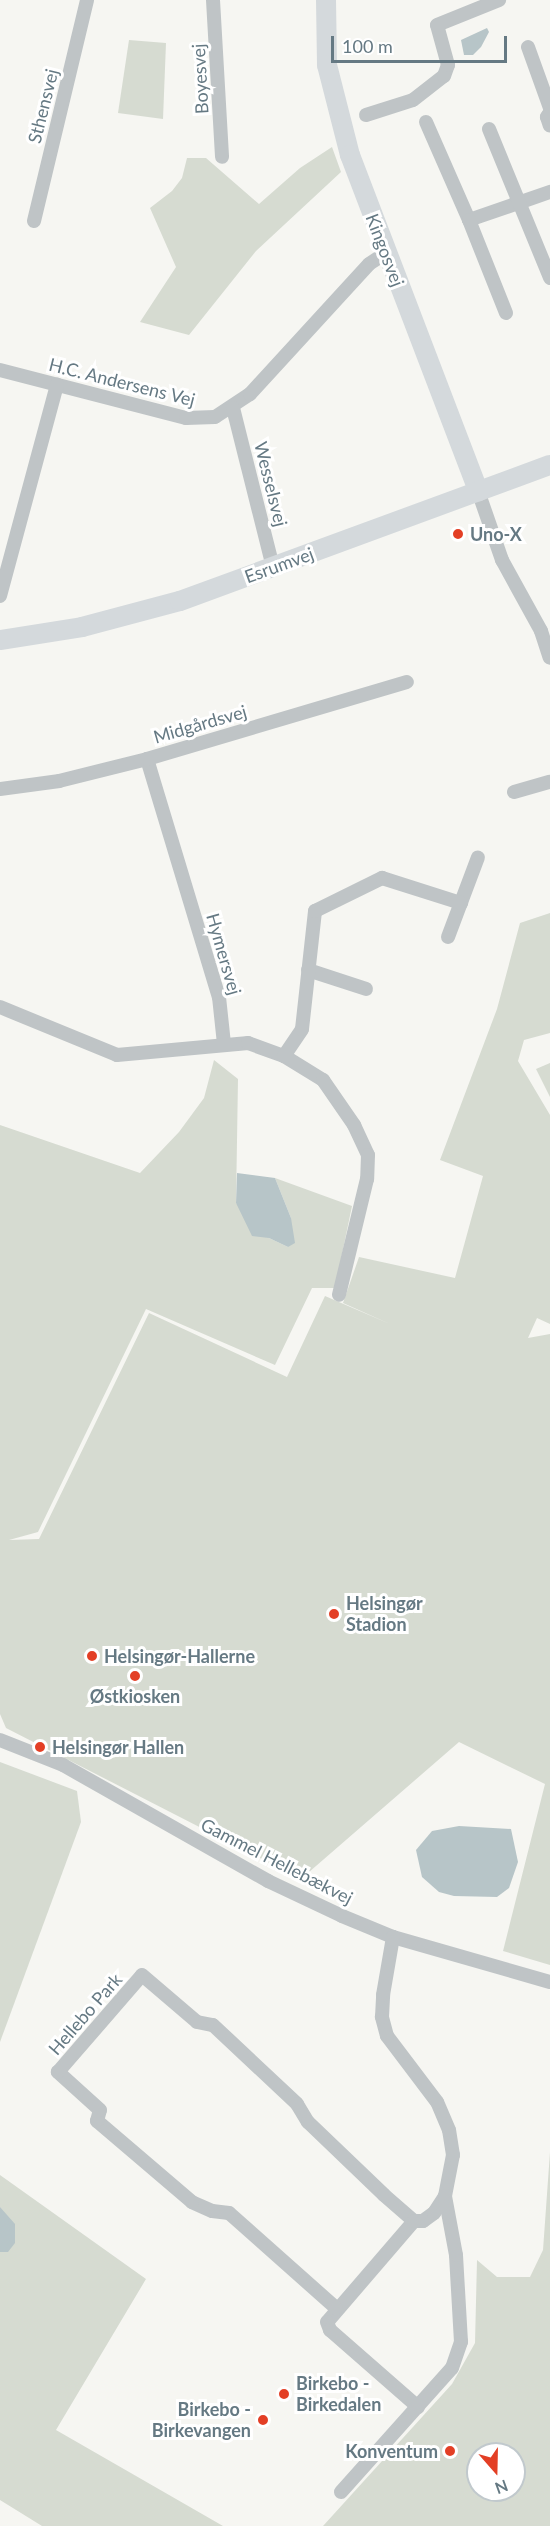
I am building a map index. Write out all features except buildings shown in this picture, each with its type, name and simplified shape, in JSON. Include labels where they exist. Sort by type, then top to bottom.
[{"type":"main road","name":"Kingosvej","points":[[326,0],[327,65],[336,107],[386,253],[478,491]]},
{"type":"main road","name":"Esrumvej","points":[[0,640],[82,627],[146,611],[550,465]]},
{"type":"street","name":"Sthensvej","points":[[34,221],[87,0]]},
{"type":"street","name":"Boyesvej","points":[[213,0],[222,157]]},
{"type":"street","points":[[366,115],[413,100],[444,76],[448,64],[437,25],[499,0]]},
{"type":"street","points":[[528,47],[550,110],[547,117],[550,126]]},
{"type":"street","points":[[426,122],[469,220],[506,313]]},
{"type":"street","points":[[489,129],[550,278]]},
{"type":"street","points":[[469,220],[550,192]]},
{"type":"street","name":"H.C. Andersens Vej","points":[[0,370],[186,418],[215,417],[233,408],[369,264],[386,253]]},
{"type":"street","points":[[0,596],[57,385]]},
{"type":"street","name":"Wesselsvej","points":[[233,408],[273,567]]},
{"type":"street","points":[[478,491],[502,560],[541,631],[550,658]]},
{"type":"street","name":"Midgårdsvej","points":[[0,789],[59,781],[147,759],[407,682]]},
{"type":"street","name":"Hymersvej","points":[[147,759],[219,997],[224,1044]]},
{"type":"street","points":[[514,792],[550,782]]},
{"type":"street","points":[[448,937],[477,857]]},
{"type":"street","points":[[284,1056],[302,1029],[315,911],[382,878],[461,903]]},
{"type":"street","points":[[308,970],[366,988]]},
{"type":"street","points":[[0,1007],[117,1055],[248,1043],[284,1056],[323,1080],[354,1125],[368,1155],[367,1179],[339,1295]]},
{"type":"street","name":"Gammel Hellebækvej","points":[[0,1740],[63,1766],[268,1881],[393,1937],[550,1982]]},
{"type":"street","points":[[340,2492],[452,2368],[461,2342],[456,2255],[445,2196],[453,2155],[449,2130],[437,2102],[387,2036],[382,2018],[393,1937]]},
{"type":"street","name":"Hellebo Park","points":[[336,2308],[229,2213],[212,2211],[192,2202],[97,2121],[100,2110],[58,2072],[142,1975],[197,2022],[213,2025],[297,2104],[308,2122],[414,2221]]},
{"type":"street","points":[[418,2407],[330,2330],[327,2322],[336,2308],[414,2221],[429,2218],[445,2196]]},
{"type":"shaded area","points":[[487,28],[489,32],[481,47],[473,55],[464,55],[461,40]]},
{"type":"shaded area","points":[[129,40],[166,43],[163,119],[118,113]]},
{"type":"shaded area","points":[[332,147],[341,172],[256,251],[189,335],[140,322],[176,267],[150,208],[172,191],[182,178],[187,158],[206,158],[259,204],[300,168]]},
{"type":"shaded area","points":[[550,913],[550,1033],[524,1040],[518,1061],[550,1115],[550,1324],[537,1318],[528,1338],[550,1334],[550,1965],[503,1951],[545,1784],[459,1742],[301,1879],[6,1728],[0,1714],[0,1125],[140,1173],[179,1132],[204,1098],[214,1060],[238,1079],[236,1203],[269,1238],[288,1247],[291,1218],[275,1178],[352,1206],[335,1288],[312,1288],[275,1365],[146,1309],[38,1532],[9,1540],[39,1539],[149,1313],[287,1377],[325,1296],[390,1324],[343,1303],[359,1257],[455,1278],[483,1176],[440,1160],[497,1009],[520,923]]},
{"type":"shaded area","points":[[550,1063],[550,1097],[536,1069]]},
{"type":"shaded area","points":[[237,1173],[275,1178],[291,1218],[295,1243],[288,1247],[269,1238],[252,1236],[236,1203]]},
{"type":"shaded area","points":[[0,1762],[77,1791],[81,1822],[0,2042]]},
{"type":"shaded area","points":[[459,1826],[511,1829],[518,1862],[509,1888],[497,1897],[454,1896],[439,1892],[422,1877],[416,1850],[432,1831]]},
{"type":"shaded area","points":[[550,2152],[550,2526],[323,2526],[452,2384],[475,2343],[477,2260],[497,2277],[530,2277],[543,2250]]},
{"type":"shaded area","points":[[0,2175],[146,2279],[56,2430],[223,2526],[42,2526],[0,2500],[0,2252],[8,2252],[0,2207]]},
{"type":"shaded area","points":[[0,2207],[15,2224],[15,2243],[8,2252],[0,2252]]},
{"type":"place","name":"Uno-X","points":[[458,534]]},
{"type":"place","name":"Helsingør Stadion","points":[[334,1614]]},
{"type":"place","name":"Helsingør-Hallerne","points":[[92,1656]]},
{"type":"place","name":"Østkiosken","points":[[135,1676]]},
{"type":"place","name":"Helsingør Hallen","points":[[40,1747]]},
{"type":"place","name":"Birkebo - Birkedalen","points":[[284,2394]]},
{"type":"place","name":"Birkebo - Birkevangen","points":[[263,2420]]},
{"type":"place","name":"Konventum","points":[[450,2451]]}]
